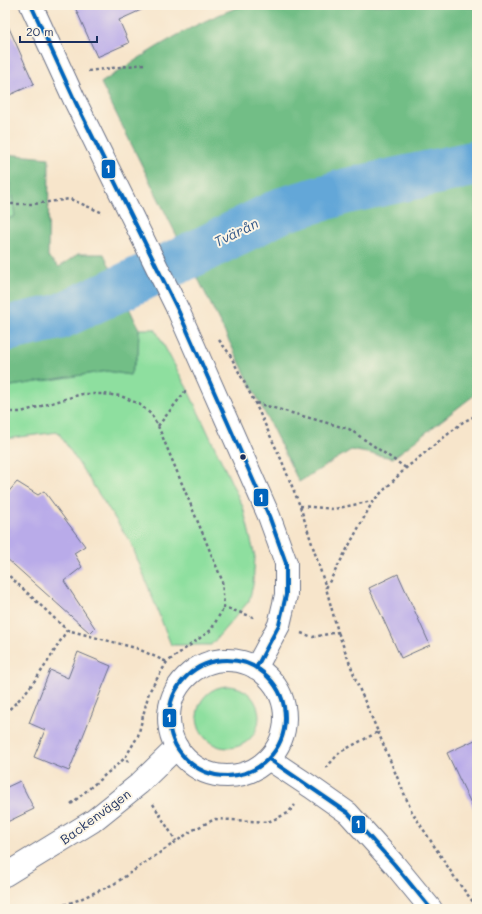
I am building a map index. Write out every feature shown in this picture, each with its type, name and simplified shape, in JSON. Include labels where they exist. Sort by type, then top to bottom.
[{"type":"street","points":[[31,5],[75,101],[178,310],[242,458],[269,516],[286,563],[286,595],[279,625],[256,668]]},
{"type":"street","points":[[242,660],[256,668],[267,676],[282,701],[284,713],[283,729],[279,744],[269,759],[255,768],[239,775],[222,776],[204,771],[187,761],[177,747],[172,734],[169,714],[172,700],[177,688],[185,677],[195,669],[208,662],[242,660]]},
{"type":"street","name":"Backenvägen","points":[[5,875],[93,821],[139,784],[177,747]]},
{"type":"street","points":[[269,759],[348,813],[394,864],[431,909]]},
{"type":"path","points":[[85,71],[144,64]]},
{"type":"path","points":[[5,204],[34,204],[70,199],[109,216]]},
{"type":"path","points":[[216,336],[229,353],[255,402],[281,458],[300,506],[326,588]]},
{"type":"path","points":[[158,426],[188,388]]},
{"type":"path","points":[[255,402],[349,429],[406,468]]},
{"type":"path","points":[[300,506],[334,509],[373,501]]},
{"type":"path","points":[[5,573],[67,630],[136,648],[167,662],[211,630],[224,606]]},
{"type":"path","points":[[5,713],[19,701],[36,679],[67,630]]},
{"type":"path","points":[[338,632],[359,688],[412,812],[457,881],[477,907]]},
{"type":"path","points":[[53,909],[114,884],[193,830],[215,819],[268,822],[288,813],[340,752],[378,732]]},
{"type":"path","points":[[65,809],[126,758]]},
{"type":"green space","points":[[245,5],[441,5],[477,8],[477,393],[393,458],[351,450],[299,482],[101,83],[188,29]]},
{"type":"green space","points":[[5,154],[15,216],[5,220]]},
{"type":"green space","points":[[5,154],[49,158],[48,257],[59,267],[78,254],[104,254],[139,329],[138,354],[130,375],[107,371],[5,387],[5,220],[15,216]]},
{"type":"green space","points":[[139,329],[155,329],[187,388],[243,507],[255,557],[253,585],[249,601],[211,645],[171,645],[131,543],[58,432],[5,439],[5,387],[107,371],[130,375],[138,354]]},
{"type":"green space","points":[[222,686],[234,686],[250,695],[257,705],[259,717],[257,729],[250,739],[234,748],[222,748],[211,743],[202,734],[197,723],[197,711],[202,700],[211,691]]},
{"type":"building","points":[[74,5],[152,5],[119,20],[129,43],[97,57]]},
{"type":"building","points":[[5,19],[34,84],[5,97]]},
{"type":"building","points":[[17,482],[38,495],[44,491],[85,546],[74,553],[82,567],[64,581],[95,628],[90,633],[5,557],[5,496]]},
{"type":"building","points":[[398,574],[430,645],[401,658],[369,588]]},
{"type":"building","points":[[78,652],[111,666],[69,771],[34,757],[45,730],[29,723],[50,670],[68,678]]},
{"type":"building","points":[[477,739],[477,816],[447,753]]},
{"type":"building","points":[[20,781],[34,809],[5,823],[5,788]]},
{"type":"waterway","name":"Tvärån","points":[[5,329],[59,317],[202,250],[282,210],[347,191],[477,163]]},
{"type":"transit line","name":"1","points":[[31,5],[75,101],[178,310],[269,516],[286,563],[286,595],[279,625],[256,668]]},
{"type":"transit line","name":"1","points":[[227,660],[249,665],[268,677],[280,696],[285,718],[280,740],[268,759],[249,771],[227,776],[205,771],[186,759],[174,740],[169,718],[174,696],[186,677],[205,665],[227,660]]},
{"type":"transit line","name":"1","points":[[269,759],[348,813],[394,864],[431,909]]}]
